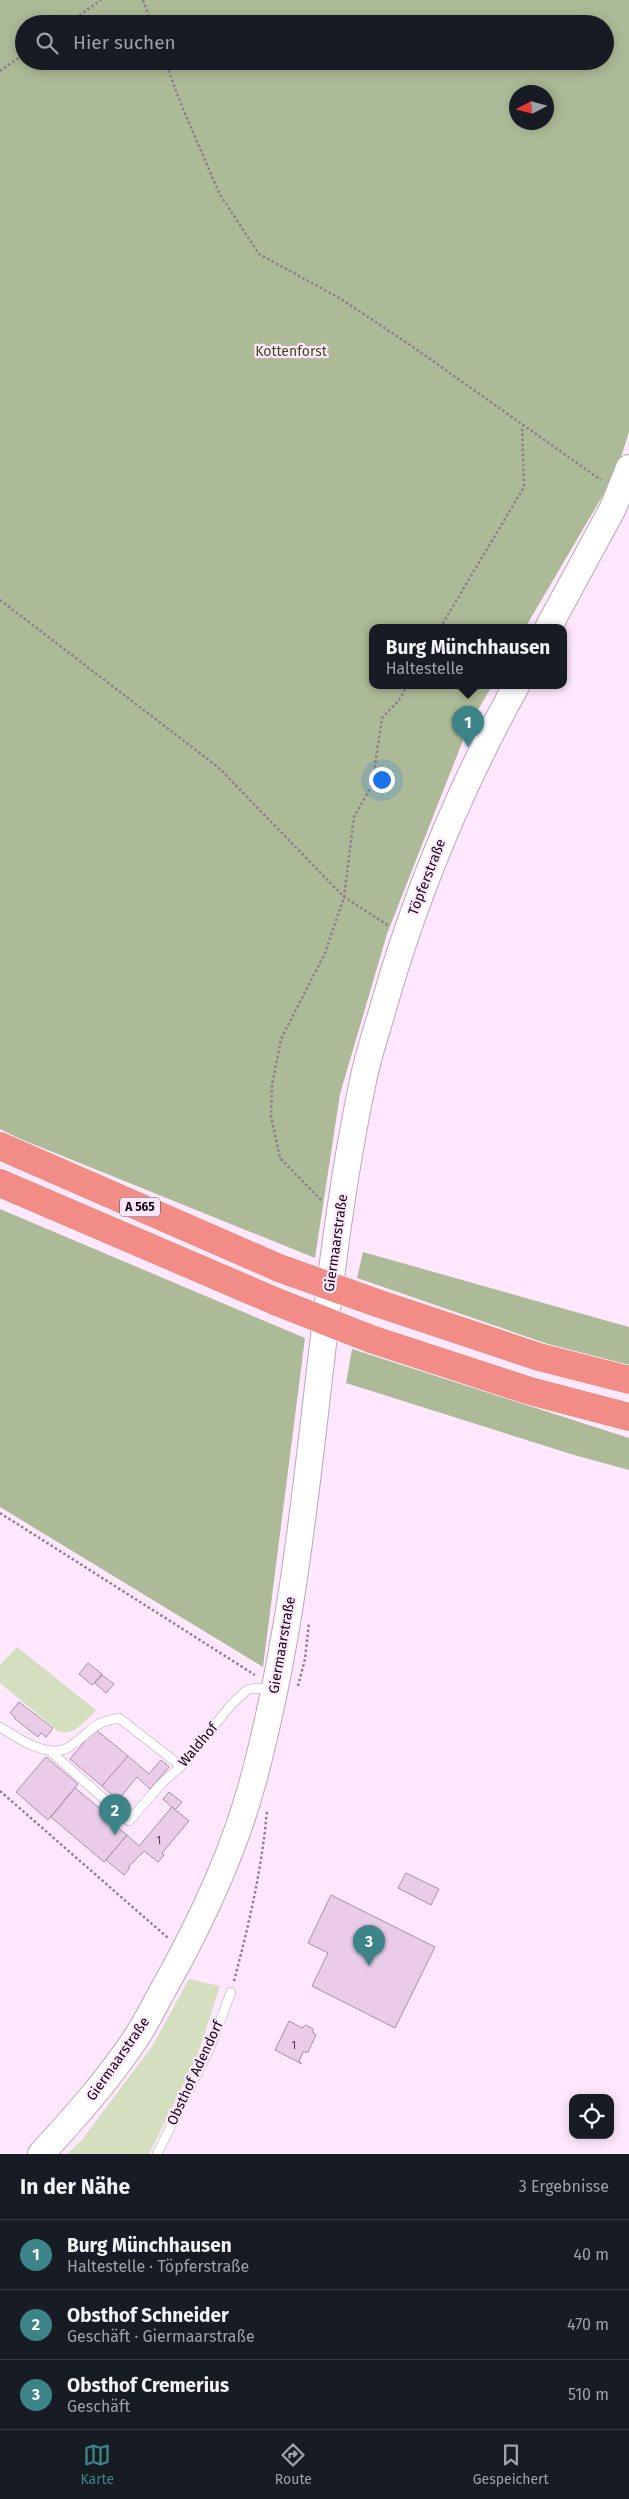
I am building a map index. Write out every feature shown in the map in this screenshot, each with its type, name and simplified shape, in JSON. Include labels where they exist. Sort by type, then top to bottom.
[{"type":"highway","name":"A 565","points":[[0,1146],[279,1268],[539,1357],[629,1380]]},
{"type":"highway","name":"A 565","points":[[0,1183],[277,1302],[372,1339],[530,1391],[629,1417]]},
{"type":"main road","points":[[550,624],[618,504],[629,468]]},
{"type":"main road","name":"Töpferstraße","points":[[363,1078],[396,962],[420,890],[480,751],[514,689]]},
{"type":"main road","name":"Giermaarstraße","points":[[41,2154],[87,2104],[137,2036],[184,1953],[219,1876],[253,1785],[276,1688],[294,1579],[340,1208],[363,1078]]},
{"type":"lane","name":"Waldhof","points":[[50,1751],[129,1821],[161,1784],[181,1766],[231,1705],[248,1689],[276,1688]]},
{"type":"lane","points":[[0,1728],[17,1738],[50,1751],[67,1748],[93,1725],[119,1718],[181,1766]]},
{"type":"lane","name":"Obsthof Adendorf","points":[[157,2154],[210,2048],[230,1992]]},
{"type":"path","points":[[80,15],[102,0]]},
{"type":"path","points":[[143,0],[149,15]]},
{"type":"path","points":[[0,71],[15,60]]},
{"type":"path","points":[[168,70],[219,193],[259,254],[365,315],[413,347],[522,426],[618,504]]},
{"type":"path","points":[[442,624],[524,487],[522,426]]},
{"type":"path","points":[[0,600],[218,767],[344,897],[406,936]]},
{"type":"path","points":[[340,1208],[326,1205],[280,1158],[271,1116],[272,1085],[281,1039],[326,953],[344,897],[354,817],[372,785],[382,718],[399,700],[405,689]]},
{"type":"path","points":[[0,1514],[276,1688]]},
{"type":"path","points":[[0,1791],[184,1953]]},
{"type":"green space","name":"Kottenforst","points":[[0,0],[629,0],[629,432],[616,473],[527,624],[369,624],[369,689],[490,689],[469,725],[387,934],[340,1094],[315,1258],[18,1138],[0,1129]]},
{"type":"green space","points":[[0,1209],[305,1338],[263,1667],[0,1507]]},
{"type":"green space","points":[[363,1252],[629,1327],[629,1365],[548,1344],[357,1278]]},
{"type":"green space","points":[[352,1349],[629,1438],[629,1470],[574,1455],[346,1383]]},
{"type":"green space","points":[[17,1647],[96,1710],[84,1723],[69,1732],[63,1733],[58,1731],[0,1683],[0,1665]]},
{"type":"green space","points":[[189,1979],[220,1986],[197,2057],[149,2154],[67,2154],[81,2141],[153,2045]]},
{"type":"building","points":[[88,1663],[102,1674],[92,1685],[79,1674]]},
{"type":"building","points":[[102,1675],[114,1684],[106,1693],[95,1683]]},
{"type":"building","points":[[19,1702],[53,1728],[46,1737],[41,1733],[38,1737],[10,1713]]},
{"type":"building","points":[[95,1729],[128,1756],[102,1786],[70,1759]]},
{"type":"building","points":[[128,1756],[149,1774],[161,1760],[169,1767],[150,1789],[137,1777],[118,1800],[102,1786]]},
{"type":"building","points":[[46,1757],[78,1784],[48,1820],[16,1792]]},
{"type":"building","points":[[75,1788],[115,1821],[113,1824],[127,1835],[104,1862],[51,1817]]},
{"type":"building","points":[[169,1792],[182,1802],[175,1810],[163,1799]]},
{"type":"building","points":[[172,1807],[189,1821],[162,1853],[164,1855],[158,1862],[144,1851],[128,1867],[130,1868],[124,1875],[106,1860],[127,1835],[139,1846]]},
{"type":"building","points":[[406,1873],[439,1889],[431,1905],[398,1888]]},
{"type":"building","points":[[331,1895],[435,1947],[395,2028],[312,1986],[328,1953],[308,1943]]},
{"type":"building","points":[[289,2021],[302,2028],[306,2025],[313,2029],[313,2033],[316,2035],[308,2052],[303,2052],[299,2061],[302,2064],[275,2050]]},
{"type":"place","name":"Burg Münchhausen","points":[[468,747]]},
{"type":"place","name":"Obsthof Schneider","points":[[115,1835]]},
{"type":"place","name":"Obsthof Cremerius","points":[[369,1966]]}]
